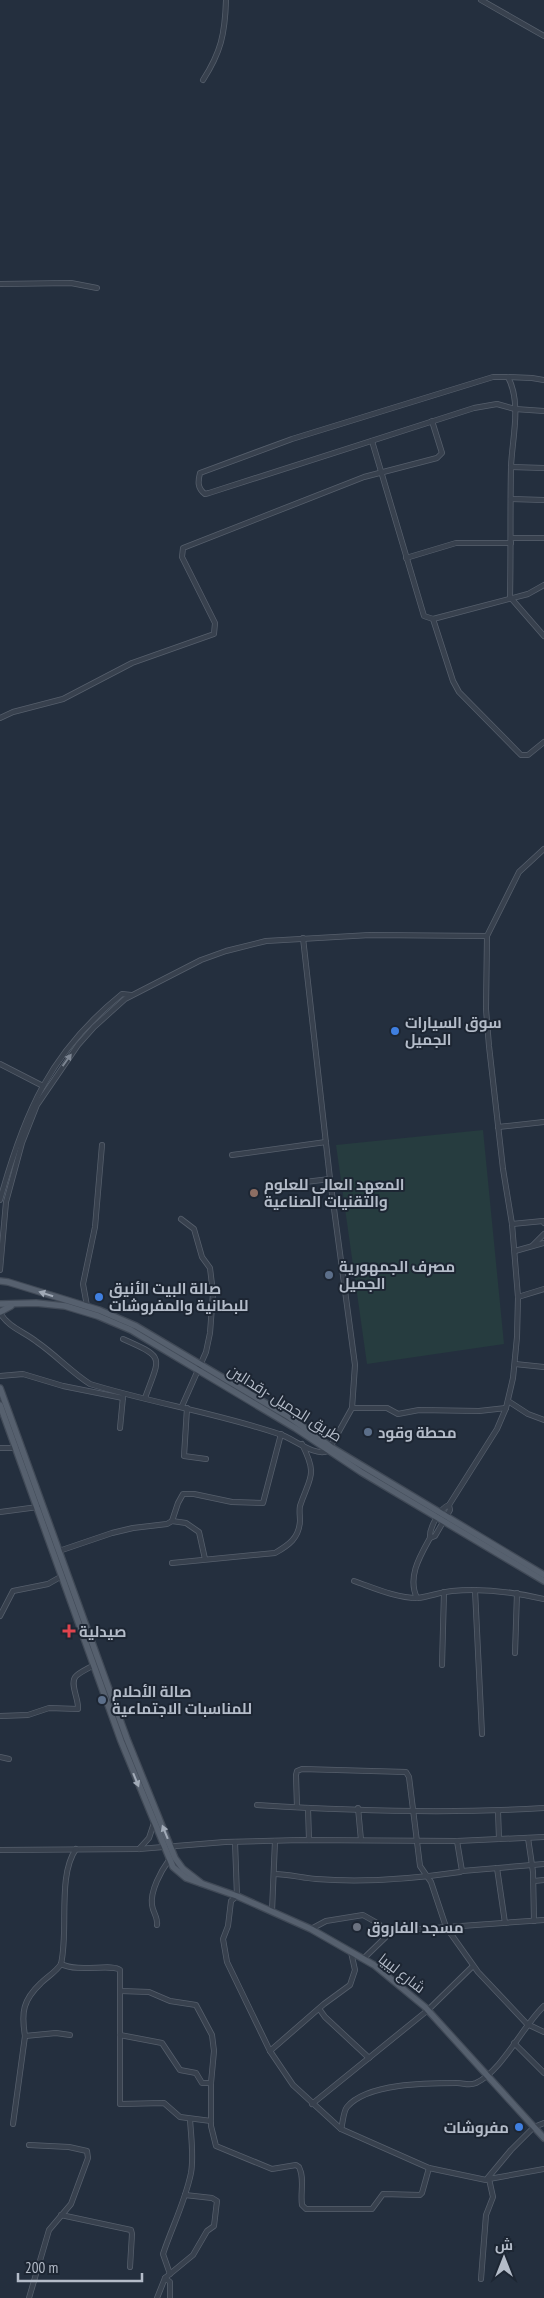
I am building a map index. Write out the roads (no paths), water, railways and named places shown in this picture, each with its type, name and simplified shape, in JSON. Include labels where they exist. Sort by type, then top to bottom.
[{"type":"main road","name":"طريق الجميل -رقدالين","points":[[0,1281],[87,1306],[136,1326],[199,1367]]},
{"type":"main road","name":"طريق الجميل -رقدالين","points":[[0,1304],[65,1306],[98,1316],[132,1330],[289,1417],[329,1449],[544,1581]]},
{"type":"main road","points":[[0,1312],[17,1304]]},
{"type":"main road","points":[[0,1390],[127,1739],[179,1864],[202,1884]]},
{"type":"main road","points":[[0,1405],[94,1665],[169,1860]]},
{"type":"main road","name":"طريق الجميل -رقدالين","points":[[442,1517],[544,1575]]},
{"type":"main road","name":"شارع ليبيا","points":[[169,1860],[179,1874],[237,1896],[311,1929],[374,1966],[428,2010],[544,2138]]},
{"type":"street","points":[[203,80],[216,60],[222,42],[226,0]]},
{"type":"street","points":[[481,0],[544,36]]},
{"type":"street","points":[[0,284],[71,283],[97,288]]},
{"type":"street","points":[[544,380],[493,377],[292,439],[200,473],[197,483],[204,494],[292,464],[372,441],[474,408],[497,404],[515,409],[544,411]]},
{"type":"street","points":[[508,378],[514,388],[515,409],[511,467],[510,597],[544,636]]},
{"type":"street","points":[[0,718],[13,712],[63,699],[132,663],[214,634],[215,623],[182,557],[184,548],[382,471],[437,458],[440,456],[442,448],[432,421]]},
{"type":"street","points":[[372,441],[424,616],[433,618],[510,597],[528,594],[544,585]]},
{"type":"street","points":[[511,467],[544,468]]},
{"type":"street","points":[[511,498],[544,500]]},
{"type":"street","points":[[511,538],[544,538]]},
{"type":"street","points":[[406,558],[456,543],[511,543]]},
{"type":"street","points":[[433,618],[453,681],[459,692],[521,755],[528,755],[544,742]]},
{"type":"street","points":[[417,1598],[412,1582],[422,1552],[430,1538],[430,1533],[490,1442],[506,1408],[515,1364],[518,1297],[512,1224],[498,1127],[486,1009],[487,936],[519,872],[544,849]]},
{"type":"street","points":[[0,1270],[6,1202],[19,1142],[37,1105],[65,1062],[94,1027],[125,999],[184,968],[226,951],[266,941],[370,935],[487,936]]},
{"type":"street","points":[[0,1376],[23,1374],[63,1386],[145,1398],[185,1407],[281,1434],[317,1452],[329,1449],[352,1408],[355,1365],[353,1338],[330,1179],[303,938]]},
{"type":"street","points":[[0,1200],[19,1142],[42,1086],[60,1059],[90,1023],[122,994],[133,995]]},
{"type":"street","points":[[0,1064],[42,1086]]},
{"type":"street","points":[[498,1127],[544,1122]]},
{"type":"street","points":[[232,1155],[326,1142]]},
{"type":"street","points":[[87,1306],[84,1284],[96,1228],[102,1145]]},
{"type":"street","points":[[304,1182],[330,1179]]},
{"type":"street","points":[[181,1219],[194,1229],[202,1257],[207,1262],[212,1275],[213,1293],[210,1333],[206,1352],[185,1407],[184,1456],[206,1459]]},
{"type":"street","points":[[512,1224],[543,1221],[544,1223]]},
{"type":"street","points":[[532,1246],[544,1234]]},
{"type":"street","points":[[514,1251],[544,1243]]},
{"type":"street","points":[[518,1297],[544,1289]]},
{"type":"street","points":[[0,1312],[8,1324],[36,1341],[82,1379],[90,1384],[124,1396]]},
{"type":"street","points":[[123,1339],[148,1350],[157,1359],[145,1398]]},
{"type":"street","points":[[515,1364],[544,1367]]},
{"type":"street","points":[[120,1428],[124,1396]]},
{"type":"street","points":[[508,1401],[528,1414],[544,1420]]},
{"type":"street","points":[[352,1408],[388,1408],[398,1414],[419,1410],[474,1411],[506,1408]]},
{"type":"street","points":[[172,1521],[183,1494],[194,1494],[232,1502],[263,1503],[281,1434]]},
{"type":"street","points":[[172,1563],[276,1553],[297,1536],[300,1521],[299,1508],[310,1484],[312,1473],[310,1460],[302,1444]]},
{"type":"street","points":[[0,1448],[16,1448]]},
{"type":"street","points":[[0,1512],[38,1507]]},
{"type":"street","points":[[59,1551],[112,1533],[167,1524],[172,1521],[186,1523],[199,1532],[205,1559]]},
{"type":"street","points":[[0,1616],[13,1591],[48,1584],[62,1576]]},
{"type":"street","points":[[354,1580],[388,1593],[417,1598],[444,1592],[475,1590],[517,1593],[544,1599]]},
{"type":"street","points":[[475,1590],[482,1734]]},
{"type":"street","points":[[442,1665],[444,1592]]},
{"type":"street","points":[[515,1653],[517,1593]]},
{"type":"street","points":[[0,1716],[28,1715],[49,1708],[78,1708],[79,1703],[74,1681],[76,1676],[94,1665]]},
{"type":"street","points":[[0,1757],[9,1758]]},
{"type":"street","points":[[297,1807],[296,1775],[297,1771],[302,1769],[399,1770],[406,1772],[410,1777],[420,1866],[428,1877],[446,1927],[473,1966],[527,2024],[544,2032]]},
{"type":"street","points":[[257,1805],[308,1808],[498,1811],[544,1808]]},
{"type":"street","points":[[308,1808],[309,1840]]},
{"type":"street","points":[[358,1808],[360,1840]]},
{"type":"street","points":[[498,1811],[500,1839]]},
{"type":"street","points":[[140,1849],[149,1838],[154,1823]]},
{"type":"street","points":[[0,1850],[140,1849],[235,1842],[309,1840],[457,1841],[544,1837]]},
{"type":"street","points":[[528,1838],[534,1881],[534,1921]]},
{"type":"street","points":[[272,1911],[275,1841]]},
{"type":"street","points":[[457,1841],[462,1872]]},
{"type":"street","points":[[235,1842],[237,1896],[231,1901],[228,1926],[223,1936],[225,1954],[232,1976],[270,2051],[292,2086],[341,2129],[428,2168],[486,2180],[544,2169]]},
{"type":"street","points":[[13,2124],[25,2036],[22,2022],[23,2009],[40,1983],[58,1969],[61,1964],[64,1945],[66,1874],[70,1858],[76,1849]]},
{"type":"street","points":[[156,1925],[157,1918],[151,1904],[160,1875],[169,1860]]},
{"type":"street","points":[[274,1874],[314,1879],[382,1881],[544,1864]]},
{"type":"street","points":[[497,1868],[505,1922]]},
{"type":"street","points":[[534,1881],[544,1880]]},
{"type":"street","points":[[311,1929],[326,1922],[363,1915],[379,1924],[386,1935]]},
{"type":"street","points":[[363,1959],[392,1931],[544,1920]]},
{"type":"street","points":[[270,2051],[320,2010],[324,2004],[350,1985],[356,1970],[351,1952]]},
{"type":"street","points":[[61,1964],[76,1969],[119,1968],[121,1974],[120,2104],[164,2103],[176,2114],[190,2119],[211,2121]]},
{"type":"street","points":[[312,2104],[428,2010],[473,1966]]},
{"type":"street","points":[[121,1991],[149,1992],[170,2001],[196,2005],[212,2035],[214,2051],[211,2083],[211,2121],[215,2144],[218,2147],[272,2169],[296,2165],[299,2167],[302,2180],[302,2205],[306,2209],[372,2208],[383,2194],[420,2195],[428,2168]]},
{"type":"street","points":[[341,2129],[346,2108],[358,2098],[382,2090],[419,2085],[458,2083],[469,2085],[488,2075],[527,2024],[544,2006]]},
{"type":"street","points":[[320,2010],[325,2018],[369,2058]]},
{"type":"street","points":[[25,2036],[56,2033],[70,2035]]},
{"type":"street","points":[[120,2035],[162,2043],[180,2070],[196,2073],[202,2083],[211,2083]]},
{"type":"street","points":[[514,2043],[544,2073]]},
{"type":"street","points":[[170,2274],[163,2254],[185,2195],[192,2158],[190,2119]]},
{"type":"street","points":[[489,2179],[511,2150],[534,2127],[544,2123]]},
{"type":"street","points":[[29,2145],[69,2147],[85,2151],[88,2154],[85,2170],[71,2204],[49,2230],[29,2298]]},
{"type":"street","points":[[481,2279],[486,2215],[493,2196],[489,2179]]},
{"type":"street","points":[[157,2298],[165,2278],[193,2256],[207,2231],[214,2226],[218,2202],[215,2199],[185,2195]]},
{"type":"street","points":[[61,2215],[131,2230],[130,2268]]},
{"type":"street","points":[[165,2278],[170,2282],[170,2298]]},
{"type":"place","name":"سوق السيارات الجميل","points":[[395,1031]]},
{"type":"place","name":"المعهد العالي للعلوم والتقنيات الصناعية","points":[[254,1193]]},
{"type":"place","name":"مصرف الجمهورية الجميل","points":[[329,1275]]},
{"type":"place","name":"صالة البيت الأنيق للبطانية والمفروشات","points":[[99,1297]]},
{"type":"place","name":"محطة وقود","points":[[368,1432]]},
{"type":"place","name":"صيدلية","points":[[69,1631]]},
{"type":"place","name":"صالة الأحلام للمناسبات الاجتماعية","points":[[102,1700]]},
{"type":"place","name":"مسجد الفاروق","points":[[357,1927]]},
{"type":"place","name":"مفروشات","points":[[519,2127]]}]
